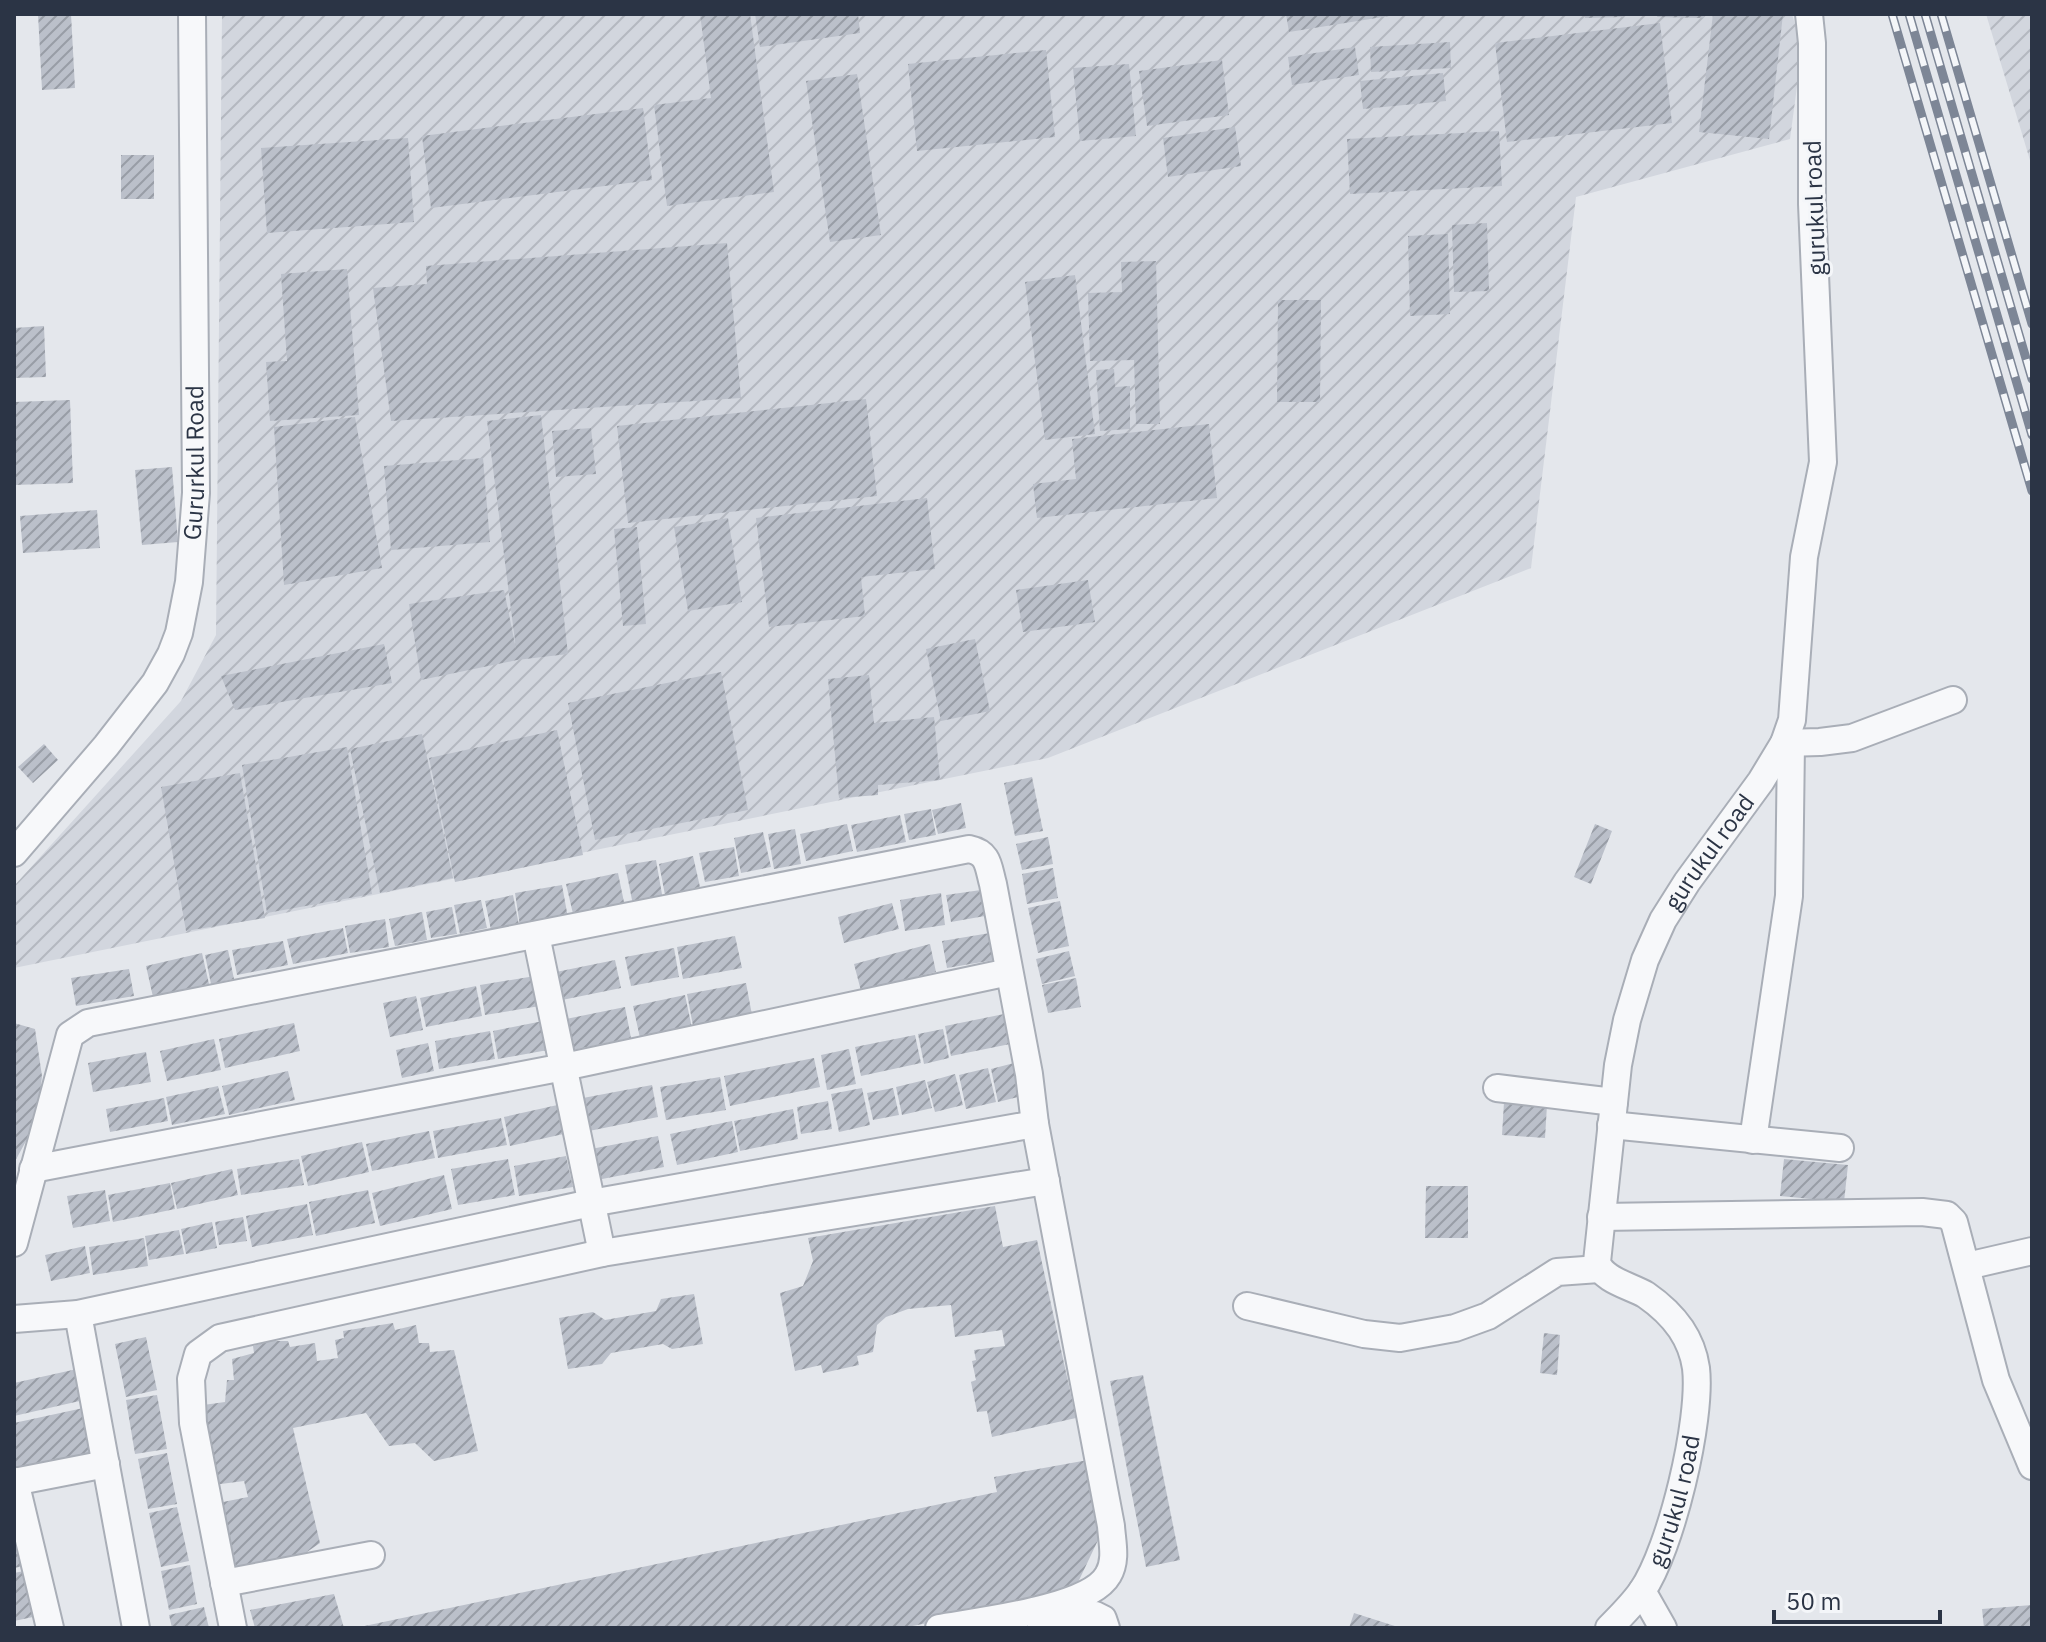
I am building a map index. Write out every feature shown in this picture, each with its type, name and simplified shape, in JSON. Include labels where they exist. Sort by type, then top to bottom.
[{"type":"street","name":"Gururkul Road","points":[[14,853],[106,746],[155,683],[179,633],[189,582],[196,493],[192,14]]},
{"type":"street","name":"gurukul road","points":[[1609,1628],[1642,1591],[1668,1536],[1686,1466],[1696,1403],[1692,1348],[1680,1327],[1647,1296],[1599,1269],[1597,1253],[1612,1114],[1627,1020],[1645,960],[1663,920],[1788,743],[1794,706],[1804,557],[1823,462],[1812,204],[1812,43],[1809,14]]},
{"type":"street","points":[[1753,1140],[1789,896],[1788,743],[1830,741],[1870,733],[1953,700]]},
{"type":"street","points":[[14,1243],[70,1035],[88,1023],[969,849],[982,853],[986,859],[1029,1074],[1035,1124],[1111,1526],[1113,1563],[1107,1578],[1092,1591],[1060,1605],[939,1628]]},
{"type":"street","points":[[536,935],[602,1253]]},
{"type":"street","points":[[33,1169],[564,1067],[1009,972]]},
{"type":"street","points":[[1497,1088],[1612,1114],[1753,1140],[1840,1148]]},
{"type":"street","points":[[14,1319],[78,1314],[591,1203],[1035,1124]]},
{"type":"street","points":[[233,1628],[193,1423],[193,1367],[198,1354],[220,1338],[602,1253],[1046,1181]]},
{"type":"street","points":[[1601,1217],[1922,1212],[1947,1215],[1954,1222],[1996,1380],[2032,1466]]},
{"type":"street","points":[[1967,1266],[2032,1251]]},
{"type":"street","points":[[1247,1306],[1374,1336],[1400,1338],[1455,1328],[1488,1316],[1557,1272],[1599,1269]]},
{"type":"street","points":[[78,1314],[136,1628]]},
{"type":"street","points":[[50,1628],[15,1482],[106,1464]]},
{"type":"street","points":[[224,1583],[371,1555]]},
{"type":"street","points":[[1642,1591],[1663,1628]]},
{"type":"street","points":[[1030,1628],[1095,1615],[1103,1619],[1106,1628]]},
{"type":"shaded area","points":[[222,14],[1792,14],[1802,49],[1790,139],[1576,197],[1531,568],[1048,758],[14,968],[14,886],[181,701],[216,635]]},
{"type":"shaded area","points":[[1986,14],[2032,14],[2032,167]]},
{"type":"building","points":[[38,14],[71,14],[75,88],[42,90]]},
{"type":"building","points":[[700,14],[750,14],[774,192],[667,206],[654,105],[711,98]]},
{"type":"building","points":[[755,14],[858,14],[860,33],[760,47]]},
{"type":"building","points":[[1286,14],[1389,14],[1389,16],[1289,32]]},
{"type":"building","points":[[1585,14],[1623,14],[1623,17],[1585,18]]},
{"type":"building","points":[[1658,14],[1704,14],[1704,18],[1657,17]]},
{"type":"building","points":[[1713,14],[1783,14],[1769,139],[1699,132]]},
{"type":"building","points":[[1660,23],[1672,123],[1507,142],[1495,43]]},
{"type":"building","points":[[1450,42],[1451,68],[1371,72],[1370,47]]},
{"type":"building","points":[[1355,47],[1359,75],[1292,85],[1288,57]]},
{"type":"building","points":[[1046,50],[1055,137],[917,151],[908,64]]},
{"type":"building","points":[[1222,60],[1229,115],[1147,126],[1139,71]]},
{"type":"building","points":[[1129,64],[1136,136],[1080,141],[1073,68]]},
{"type":"building","points":[[1443,73],[1446,101],[1363,109],[1360,81]]},
{"type":"building","points":[[857,74],[881,235],[830,242],[806,81]]},
{"type":"building","points":[[643,108],[652,180],[431,208],[422,136]]},
{"type":"building","points":[[1235,127],[1241,166],[1168,177],[1163,138]]},
{"type":"building","points":[[1499,131],[1502,186],[1350,194],[1347,139]]},
{"type":"building","points":[[408,138],[414,222],[267,233],[261,148]]},
{"type":"building","points":[[121,155],[154,155],[154,199],[121,199]]},
{"type":"building","points":[[1487,223],[1489,291],[1454,292],[1452,225]]},
{"type":"building","points":[[1448,234],[1450,314],[1410,316],[1408,236]]},
{"type":"building","points":[[727,243],[741,398],[391,421],[373,288],[427,284],[426,266]]},
{"type":"building","points":[[1156,261],[1160,424],[1136,424],[1134,360],[1090,361],[1088,293],[1122,292],[1121,262]]},
{"type":"building","points":[[347,269],[359,415],[270,421],[266,362],[287,361],[281,274]]},
{"type":"building","points":[[1075,275],[1095,434],[1045,440],[1025,282]]},
{"type":"building","points":[[1278,300],[1321,300],[1320,402],[1277,402]]},
{"type":"building","points":[[44,326],[46,377],[14,378],[14,328]]},
{"type":"building","points":[[1114,369],[1115,387],[1130,386],[1130,429],[1100,431],[1096,370]]},
{"type":"building","points":[[866,399],[877,496],[628,523],[617,426]]},
{"type":"building","points":[[70,400],[73,483],[14,485],[14,402]]},
{"type":"building","points":[[541,415],[568,654],[517,660],[421,680],[409,604],[504,590],[516,649],[487,421]]},
{"type":"building","points":[[355,417],[382,568],[284,585],[274,427]]},
{"type":"building","points":[[1209,424],[1217,498],[1037,518],[1033,484],[1076,479],[1072,439]]},
{"type":"building","points":[[591,428],[596,474],[556,477],[552,431]]},
{"type":"building","points":[[483,458],[490,542],[391,550],[384,466]]},
{"type":"building","points":[[172,467],[178,542],[142,545],[135,470]]},
{"type":"building","points":[[927,498],[935,569],[861,577],[865,616],[769,627],[756,518]]},
{"type":"building","points":[[97,510],[100,548],[23,553],[20,516]]},
{"type":"building","points":[[728,518],[742,602],[688,611],[674,527]]},
{"type":"building","points":[[637,527],[646,624],[623,626],[614,529]]},
{"type":"building","points":[[1088,580],[1095,622],[1023,632],[1016,590]]},
{"type":"building","points":[[975,639],[990,711],[941,721],[926,649]]},
{"type":"building","points":[[384,644],[392,683],[235,710],[221,676]]},
{"type":"building","points":[[721,672],[748,810],[595,840],[568,703]]},
{"type":"building","points":[[869,675],[874,723],[934,717],[940,780],[878,785],[878,795],[839,798],[828,679]]},
{"type":"building","points":[[557,730],[583,855],[455,882],[429,758]]},
{"type":"building","points":[[422,734],[453,878],[380,893],[350,749]]},
{"type":"building","points":[[44,744],[58,760],[33,783],[18,767]]},
{"type":"building","points":[[347,747],[372,894],[267,913],[242,765]]},
{"type":"building","points":[[240,773],[265,918],[186,931],[161,787]]},
{"type":"building","points":[[1032,777],[1043,831],[1015,836],[1004,783]]},
{"type":"building","points":[[961,803],[966,828],[938,834],[932,810]]},
{"type":"building","points":[[931,809],[936,835],[909,840],[904,814]]},
{"type":"building","points":[[900,815],[906,842],[857,852],[851,825]]},
{"type":"building","points":[[847,824],[853,851],[806,861],[800,834]]},
{"type":"building","points":[[1595,824],[1612,831],[1591,884],[1574,877]]},
{"type":"building","points":[[795,829],[801,864],[774,869],[768,834]]},
{"type":"building","points":[[763,832],[771,867],[741,873],[734,838]]},
{"type":"building","points":[[1048,837],[1053,864],[1022,870],[1016,844]]},
{"type":"building","points":[[734,847],[739,876],[705,882],[699,853]]},
{"type":"building","points":[[693,856],[700,887],[665,895],[659,864]]},
{"type":"building","points":[[656,860],[663,900],[633,905],[625,865]]},
{"type":"building","points":[[1053,868],[1058,898],[1027,904],[1022,874]]},
{"type":"building","points":[[618,873],[625,907],[574,918],[566,884]]},
{"type":"building","points":[[562,885],[568,918],[520,926],[515,893]]},
{"type":"building","points":[[981,890],[985,916],[951,922],[946,895]]},
{"type":"building","points":[[941,893],[945,925],[905,931],[900,900]]},
{"type":"building","points":[[513,895],[519,925],[491,930],[485,901]]},
{"type":"building","points":[[481,900],[487,928],[460,934],[454,905]]},
{"type":"building","points":[[1060,901],[1069,946],[1038,953],[1028,908]]},
{"type":"building","points":[[892,903],[899,929],[844,943],[838,917]]},
{"type":"building","points":[[452,907],[457,934],[431,938],[426,912]]},
{"type":"building","points":[[422,912],[427,940],[395,946],[389,919]]},
{"type":"building","points":[[385,919],[389,947],[350,953],[345,926]]},
{"type":"building","points":[[343,928],[348,953],[293,964],[287,939]]},
{"type":"building","points":[[990,933],[994,960],[947,968],[942,941]]},
{"type":"building","points":[[735,936],[742,968],[683,979],[677,947]]},
{"type":"building","points":[[283,941],[288,965],[237,975],[232,950]]},
{"type":"building","points":[[930,944],[936,972],[861,991],[854,964]]},
{"type":"building","points":[[674,948],[679,977],[631,986],[625,957]]},
{"type":"building","points":[[228,950],[234,979],[211,984],[205,955]]},
{"type":"building","points":[[1069,951],[1075,976],[1042,984],[1036,959]]},
{"type":"building","points":[[202,953],[209,984],[153,997],[146,966]]},
{"type":"building","points":[[615,960],[621,988],[562,1000],[556,972]]},
{"type":"building","points":[[129,969],[134,996],[76,1006],[71,978]]},
{"type":"building","points":[[535,976],[540,1006],[485,1015],[480,985]]},
{"type":"building","points":[[1076,978],[1081,1007],[1048,1013],[1042,985]]},
{"type":"building","points":[[746,983],[752,1015],[693,1026],[687,994]]},
{"type":"building","points":[[476,986],[482,1016],[426,1027],[420,998]]},
{"type":"building","points":[[685,995],[692,1028],[640,1038],[633,1006]]},
{"type":"building","points":[[416,996],[423,1030],[390,1037],[383,1003]]},
{"type":"building","points":[[625,1007],[631,1038],[573,1050],[566,1019]]},
{"type":"building","points":[[1009,1013],[1015,1043],[951,1056],[945,1026]]},
{"type":"building","points":[[543,1021],[548,1050],[498,1059],[493,1031]]},
{"type":"building","points":[[14,1023],[35,1029],[42,1076],[37,1121],[14,1163]]},
{"type":"building","points":[[294,1023],[300,1051],[225,1068],[219,1039]]},
{"type":"building","points":[[943,1029],[949,1058],[924,1064],[918,1034]]},
{"type":"building","points":[[490,1031],[495,1059],[439,1069],[435,1041]]},
{"type":"building","points":[[915,1035],[921,1063],[861,1076],[855,1047]]},
{"type":"building","points":[[214,1039],[221,1070],[167,1081],[160,1051]]},
{"type":"building","points":[[428,1043],[434,1071],[402,1078],[396,1050]]},
{"type":"building","points":[[849,1049],[856,1084],[827,1090],[821,1055]]},
{"type":"building","points":[[146,1052],[151,1082],[93,1092],[88,1063]]},
{"type":"building","points":[[814,1058],[820,1087],[730,1106],[724,1076]]},
{"type":"building","points":[[1018,1062],[1026,1095],[998,1102],[991,1069]]},
{"type":"building","points":[[988,1068],[996,1102],[966,1109],[959,1075]]},
{"type":"building","points":[[288,1071],[295,1100],[229,1115],[222,1086]]},
{"type":"building","points":[[955,1074],[963,1105],[935,1112],[927,1082]]},
{"type":"building","points":[[720,1077],[726,1110],[666,1120],[660,1087]]},
{"type":"building","points":[[925,1080],[932,1108],[902,1115],[896,1087]]},
{"type":"building","points":[[652,1085],[658,1117],[589,1131],[583,1098]]},
{"type":"building","points":[[218,1086],[225,1114],[172,1125],[166,1097]]},
{"type":"building","points":[[862,1088],[870,1125],[839,1132],[831,1094]]},
{"type":"building","points":[[893,1088],[899,1115],[873,1120],[867,1093]]},
{"type":"building","points":[[164,1098],[168,1121],[110,1132],[106,1109]]},
{"type":"building","points":[[828,1101],[832,1129],[801,1134],[797,1107]]},
{"type":"building","points":[[1504,1102],[1547,1105],[1545,1138],[1502,1135]]},
{"type":"building","points":[[562,1104],[568,1133],[510,1146],[504,1117]]},
{"type":"building","points":[[793,1109],[798,1139],[740,1151],[734,1121]]},
{"type":"building","points":[[501,1118],[507,1145],[438,1158],[433,1131]]},
{"type":"building","points":[[732,1121],[738,1152],[677,1165],[670,1134]]},
{"type":"building","points":[[429,1131],[435,1158],[372,1171],[366,1144]]},
{"type":"building","points":[[658,1136],[664,1167],[597,1180],[591,1149]]},
{"type":"building","points":[[362,1142],[369,1172],[308,1186],[301,1156]]},
{"type":"building","points":[[566,1156],[573,1187],[519,1196],[514,1166]]},
{"type":"building","points":[[299,1159],[304,1185],[241,1195],[237,1169]]},
{"type":"building","points":[[508,1159],[515,1195],[458,1205],[451,1169]]},
{"type":"building","points":[[1784,1159],[1848,1165],[1844,1202],[1780,1196]]},
{"type":"building","points":[[232,1169],[238,1195],[177,1209],[171,1183]]},
{"type":"building","points":[[444,1175],[452,1209],[380,1226],[372,1193]]},
{"type":"building","points":[[170,1183],[175,1209],[113,1222],[108,1195]]},
{"type":"building","points":[[1426,1186],[1468,1186],[1468,1238],[1425,1238]]},
{"type":"building","points":[[105,1190],[110,1221],[73,1228],[67,1196]]},
{"type":"building","points":[[368,1190],[375,1223],[316,1236],[309,1202]]},
{"type":"building","points":[[307,1204],[313,1235],[252,1247],[246,1216]]},
{"type":"building","points":[[995,1206],[1003,1247],[1037,1240],[1076,1418],[992,1437],[987,1411],[977,1412],[971,1382],[976,1380],[972,1361],[976,1360],[974,1350],[1005,1346],[1002,1330],[955,1337],[951,1305],[908,1309],[886,1317],[877,1325],[873,1352],[857,1356],[859,1365],[823,1373],[821,1365],[795,1371],[780,1293],[803,1286],[813,1261],[808,1238]]},
{"type":"building","points":[[243,1217],[247,1241],[219,1245],[215,1222]]},
{"type":"building","points":[[212,1222],[217,1248],[186,1254],[181,1229]]},
{"type":"building","points":[[179,1230],[184,1254],[149,1260],[145,1236]]},
{"type":"building","points":[[144,1238],[148,1266],[93,1275],[89,1247]]},
{"type":"building","points":[[85,1246],[90,1273],[51,1281],[45,1255]]},
{"type":"building","points":[[694,1294],[703,1344],[672,1349],[663,1344],[611,1353],[602,1364],[568,1369],[559,1318],[593,1312],[605,1320],[656,1311],[661,1299]]},
{"type":"building","points":[[393,1323],[395,1330],[416,1325],[419,1343],[429,1343],[430,1352],[454,1350],[478,1451],[434,1461],[415,1443],[389,1446],[366,1413],[293,1428],[320,1543],[304,1554],[302,1559],[234,1568],[218,1503],[248,1497],[244,1481],[213,1485],[196,1406],[225,1402],[227,1380],[234,1380],[232,1359],[254,1353],[253,1346],[271,1341],[288,1341],[290,1347],[315,1343],[317,1361],[338,1358],[335,1340],[344,1338],[343,1331]]},
{"type":"building","points":[[1544,1333],[1560,1335],[1557,1375],[1540,1373]]},
{"type":"building","points":[[146,1337],[157,1390],[126,1397],[115,1344]]},
{"type":"building","points":[[77,1369],[84,1400],[14,1416],[14,1383]]},
{"type":"building","points":[[1143,1375],[1180,1560],[1146,1567],[1110,1381]]},
{"type":"building","points":[[157,1395],[167,1449],[135,1454],[126,1400]]},
{"type":"building","points":[[88,1407],[97,1452],[14,1470],[14,1423]]},
{"type":"building","points":[[167,1453],[177,1504],[148,1509],[138,1459]]},
{"type":"building","points":[[1088,1460],[1100,1536],[1072,1595],[902,1628],[355,1628],[997,1492],[994,1477]]},
{"type":"building","points":[[177,1507],[189,1561],[161,1567],[149,1513]]},
{"type":"building","points":[[17,1539],[24,1566],[14,1568],[14,1540]]},
{"type":"building","points":[[190,1565],[197,1604],[169,1610],[161,1571]]},
{"type":"building","points":[[24,1571],[33,1617],[14,1621],[14,1573]]},
{"type":"building","points":[[334,1594],[344,1628],[255,1628],[250,1610]]},
{"type":"building","points":[[2032,1605],[2032,1626],[1984,1628],[1982,1609]]},
{"type":"building","points":[[204,1607],[209,1628],[172,1628],[169,1615]]},
{"type":"building","points":[[1354,1613],[1398,1627],[1398,1628],[1349,1628]]},
{"type":"railway","points":[[1892,14],[2032,491]]},
{"type":"railway","points":[[1909,14],[2032,435]]},
{"type":"railway","points":[[1925,14],[2032,379]]},
{"type":"railway","points":[[1941,14],[2032,324]]}]
